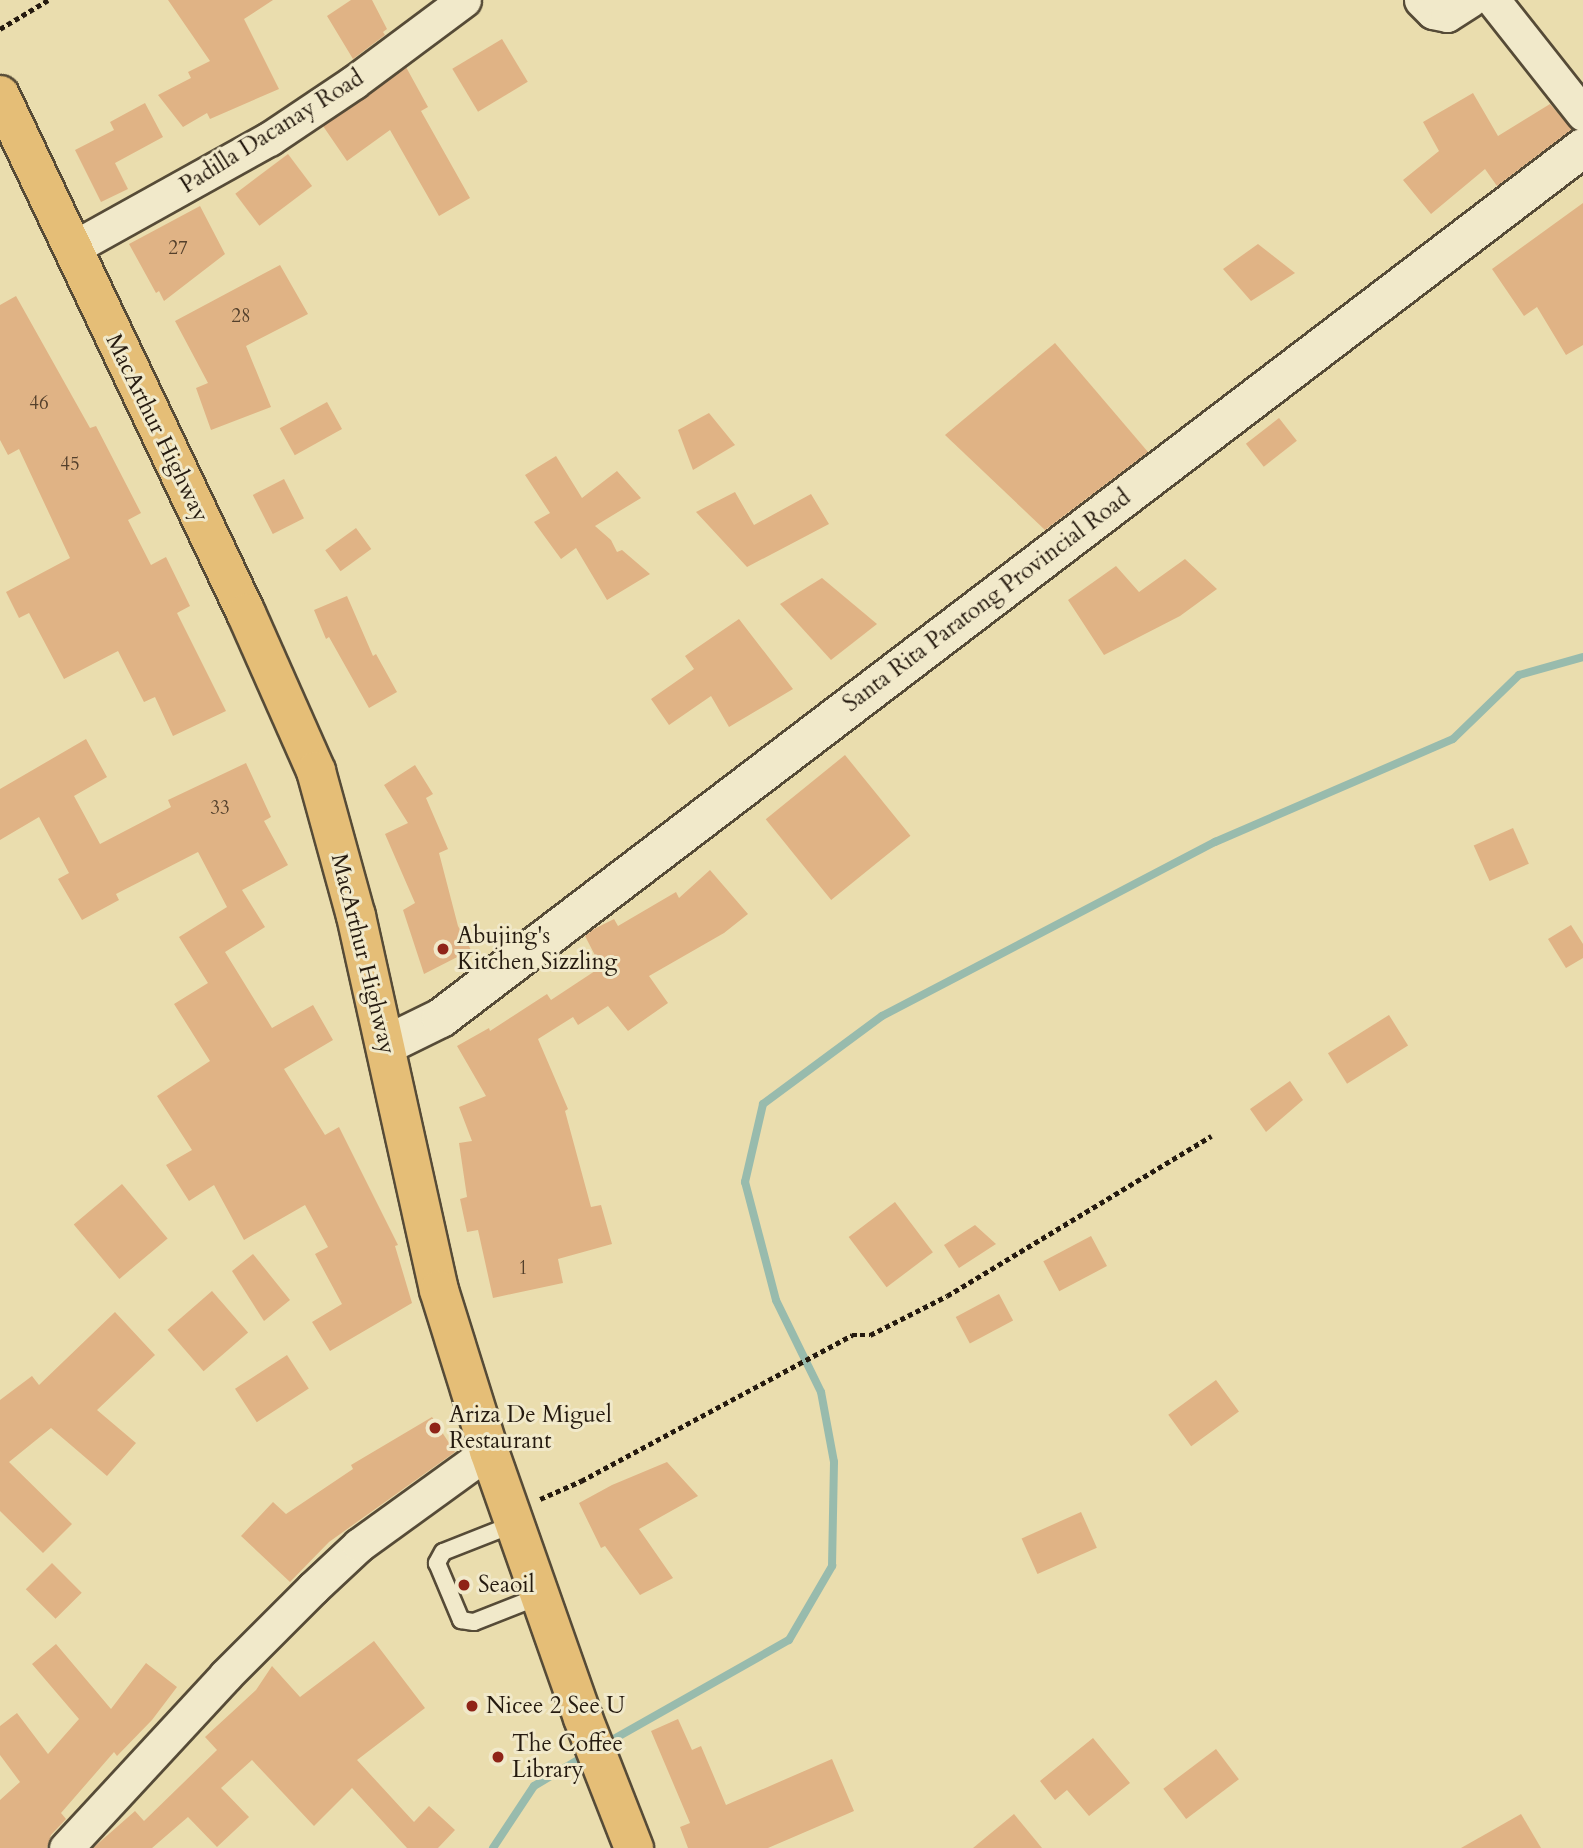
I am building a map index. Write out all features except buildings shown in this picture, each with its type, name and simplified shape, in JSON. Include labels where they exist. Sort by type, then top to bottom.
[{"type":"highway","name":"MacArthur Highway","points":[[0,95],[246,613],[316,771],[356,916],[439,1290],[489,1451],[583,1718],[618,1813],[634,1848]]},
{"type":"street","name":"Padilla Dacanay Road","points":[[71,249],[270,139],[354,82],[464,0]]},
{"type":"street","points":[[1421,0],[1433,12],[1447,15],[1470,0]]},
{"type":"street","points":[[1493,0],[1583,114]]},
{"type":"street","name":"Santa Rita Paratong Provincial Road","points":[[386,1045],[441,1017],[1583,148]]},
{"type":"street","points":[[66,1848],[225,1676],[331,1570],[359,1545],[489,1451]]},
{"type":"lane","points":[[513,1518],[443,1552],[437,1563],[461,1620],[474,1622],[540,1596]]},
{"type":"path","points":[[0,29],[48,0]]},
{"type":"path","points":[[513,1518],[852,1335],[870,1335],[947,1296],[1211,1136]]},
{"type":"waterway","points":[[605,1744],[789,1640],[832,1566],[834,1462],[821,1392],[776,1300],[745,1182],[763,1104],[882,1016],[1215,842],[1453,739],[1519,675],[1583,657]]},
{"type":"waterway","points":[[493,1848],[534,1786],[588,1754]]},
{"type":"place","name":"Abujing's Kitchen Sizzling","points":[[443,949]]},
{"type":"place","name":"Ariza De Miguel Restaurant","points":[[435,1428]]},
{"type":"place","name":"Seaoil","points":[[464,1585]]},
{"type":"place","name":"Nicee 2 See U","points":[[472,1706]]},
{"type":"place","name":"The Coffee Library","points":[[498,1757]]}]
